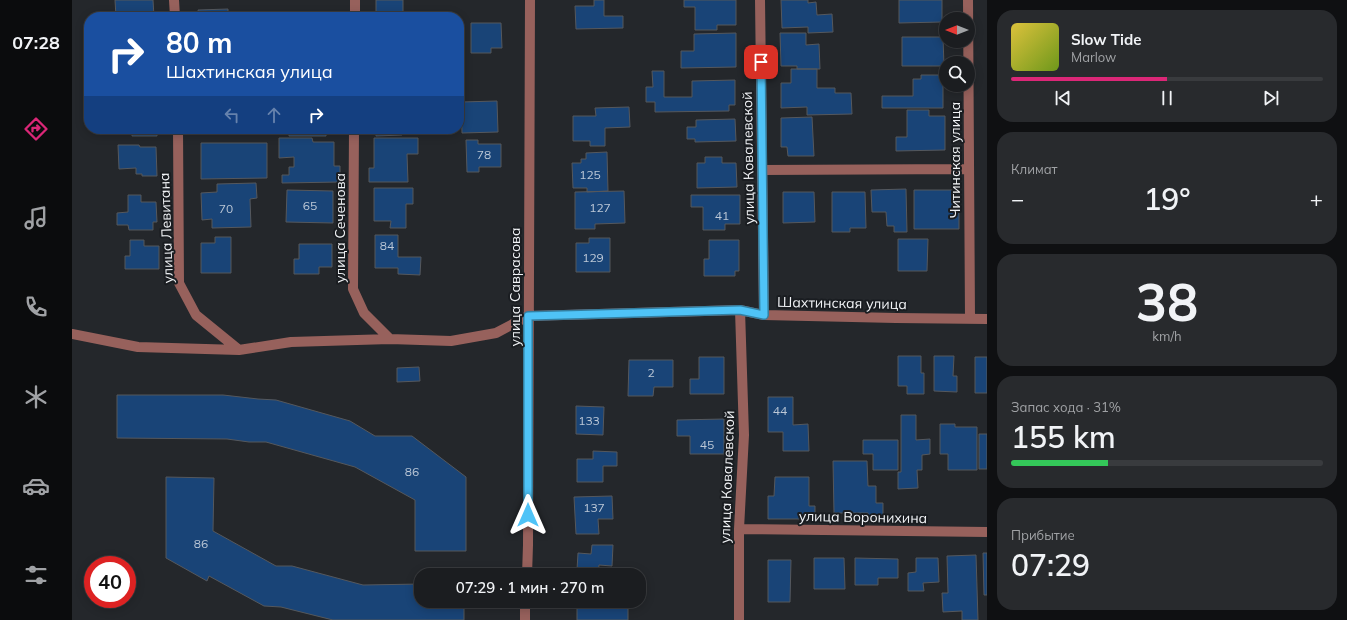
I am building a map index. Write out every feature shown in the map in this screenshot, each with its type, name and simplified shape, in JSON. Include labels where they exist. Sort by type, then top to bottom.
[{"type":"street","points":[[174,0],[175,12]]},
{"type":"street","points":[[355,0],[355,12]]},
{"type":"street","name":"улица Саврасова","points":[[527,568],[530,0]]},
{"type":"street","name":"улица Ковалевской","points":[[760,0],[764,315]]},
{"type":"street","name":"Читинская улица","points":[[968,0],[970,319]]},
{"type":"street","name":"улица Левитана","points":[[178,134],[179,283],[196,316],[239,350]]},
{"type":"street","name":"улица Сеченова","points":[[354,134],[353,289],[364,313],[390,339]]},
{"type":"street","points":[[762,170],[969,169]]},
{"type":"street","name":"Шахтинская улица","points":[[528,316],[740,310],[764,315],[987,319]]},
{"type":"street","name":"улица Ковалевской","points":[[739,620],[739,529],[744,435],[740,310]]},
{"type":"street","points":[[72,334],[138,347],[239,350],[291,342],[390,339],[451,341],[496,333],[528,316]]},
{"type":"street","points":[[72,328],[89,338]]},
{"type":"street","name":"улица Воронихина","points":[[739,529],[987,532]]},
{"type":"street","points":[[524,620],[525,608]]},
{"type":"building","points":[[115,0],[153,0],[154,12],[116,12]]},
{"type":"building","points":[[376,0],[403,0],[403,12],[376,12]]},
{"type":"building","points":[[594,0],[604,0],[604,16],[623,16],[623,28],[576,29],[575,6],[594,6]]},
{"type":"building","points":[[684,0],[736,0],[736,25],[717,25],[717,30],[695,30],[695,7],[684,7]]},
{"type":"building","points":[[781,0],[808,0],[808,3],[816,2],[817,15],[832,14],[833,32],[808,33],[808,27],[782,28]]},
{"type":"building","points":[[899,0],[942,0],[942,12],[939,12],[939,22],[899,23]]},
{"type":"building","points":[[228,9],[228,12],[198,12],[198,10]]},
{"type":"building","points":[[471,23],[501,23],[502,48],[491,48],[491,53],[471,53]]},
{"type":"building","points":[[736,33],[736,67],[681,68],[681,51],[694,51],[694,34]]},
{"type":"building","points":[[780,33],[806,33],[806,45],[819,44],[820,69],[797,69],[797,66],[781,66]]},
{"type":"building","points":[[902,37],[939,37],[939,48],[943,48],[944,56],[939,56],[939,66],[902,66]]},
{"type":"building","points":[[791,69],[817,69],[817,88],[835,88],[835,93],[851,93],[852,114],[807,115],[807,107],[781,108],[781,83],[791,83]]},
{"type":"building","points":[[652,71],[664,71],[664,97],[692,97],[692,81],[735,80],[735,105],[729,105],[729,111],[655,112],[655,102],[646,102],[646,87],[653,87]]},
{"type":"building","points":[[921,75],[939,75],[939,92],[943,92],[943,108],[882,108],[882,96],[913,96],[913,79],[921,79]]},
{"type":"building","points":[[497,101],[498,132],[464,133],[464,102]]},
{"type":"building","points":[[629,107],[630,127],[605,128],[605,146],[590,146],[590,141],[573,141],[573,116],[596,116],[595,108]]},
{"type":"building","points":[[907,110],[929,110],[929,116],[945,116],[945,150],[896,151],[896,137],[907,137]]},
{"type":"building","points":[[812,117],[814,156],[788,156],[787,147],[781,147],[781,118]]},
{"type":"building","points":[[735,119],[736,141],[695,142],[695,139],[687,139],[687,127],[696,127],[696,120]]},
{"type":"building","points":[[132,134],[157,134],[157,136],[132,136]]},
{"type":"building","points":[[289,134],[326,134],[326,136],[289,136]]},
{"type":"building","points":[[376,134],[402,134],[402,135],[376,136]]},
{"type":"building","points":[[279,138],[312,138],[313,142],[334,142],[334,166],[340,166],[340,182],[282,183],[282,175],[289,175],[289,167],[294,167],[294,157],[279,158]]},
{"type":"building","points":[[374,138],[418,138],[418,154],[407,154],[408,182],[369,182],[369,168],[374,168]]},
{"type":"building","points":[[466,140],[478,140],[478,144],[501,144],[501,167],[479,167],[479,172],[467,172]]},
{"type":"building","points":[[201,143],[267,143],[267,178],[201,179]]},
{"type":"building","points":[[118,145],[156,147],[157,176],[142,176],[142,174],[136,174],[136,168],[119,169]]},
{"type":"building","points":[[607,152],[608,191],[587,192],[587,188],[573,188],[572,163],[581,163],[581,159],[586,159],[586,153]]},
{"type":"building","points":[[705,157],[722,157],[722,163],[736,163],[737,187],[697,188],[697,163],[705,163]]},
{"type":"building","points":[[256,183],[257,198],[250,199],[251,227],[212,228],[212,219],[202,220],[201,193],[217,192],[217,184]]},
{"type":"building","points":[[374,188],[413,188],[413,204],[406,204],[406,228],[390,228],[391,221],[374,221]]},
{"type":"building","points":[[906,189],[907,232],[894,232],[894,226],[887,226],[886,212],[872,212],[871,190]]},
{"type":"building","points":[[287,190],[333,191],[333,223],[286,222]]},
{"type":"building","points":[[914,190],[959,190],[959,229],[914,229]]},
{"type":"building","points":[[624,191],[625,223],[595,224],[595,229],[575,229],[575,192]]},
{"type":"building","points":[[783,192],[814,192],[815,222],[783,223]]},
{"type":"building","points":[[832,192],[865,192],[866,228],[850,228],[850,232],[832,232]]},
{"type":"building","points":[[128,195],[141,195],[141,202],[156,202],[157,222],[153,222],[153,230],[129,230],[128,225],[117,225],[117,213],[128,212]]},
{"type":"building","points":[[691,195],[740,195],[740,224],[725,224],[725,230],[703,230],[703,207],[691,207]]},
{"type":"building","points":[[375,235],[398,235],[398,257],[421,257],[420,275],[398,274],[398,268],[375,268]]},
{"type":"building","points":[[215,237],[231,237],[231,273],[201,273],[201,243],[215,243]]},
{"type":"building","points":[[589,238],[610,238],[610,272],[576,272],[576,243],[589,243]]},
{"type":"building","points":[[898,239],[928,239],[927,271],[898,271]]},
{"type":"building","points":[[130,240],[144,240],[144,246],[159,246],[159,269],[125,269],[125,256],[130,256]]},
{"type":"building","points":[[709,240],[739,240],[739,271],[735,271],[735,276],[704,276],[704,259],[709,259]]},
{"type":"building","points":[[299,244],[332,244],[332,267],[319,267],[319,274],[294,274],[294,259],[299,259]]},
{"type":"building","points":[[898,356],[921,356],[921,373],[924,373],[924,394],[907,394],[907,386],[898,386]]},
{"type":"building","points":[[934,356],[954,356],[953,376],[957,376],[957,392],[934,391]]},
{"type":"building","points":[[699,357],[724,357],[724,394],[690,394],[690,379],[699,379]]},
{"type":"building","points":[[975,357],[987,357],[987,393],[975,393]]},
{"type":"building","points":[[629,360],[673,360],[673,387],[654,387],[653,396],[628,396]]},
{"type":"building","points":[[419,367],[420,381],[397,382],[397,368]]},
{"type":"building","points":[[117,395],[223,395],[276,400],[350,421],[375,436],[412,436],[466,477],[466,551],[415,551],[415,500],[355,467],[266,442],[249,442],[227,439],[117,438]]},
{"type":"building","points":[[768,397],[793,397],[793,425],[808,424],[809,451],[783,451],[783,432],[768,432]]},
{"type":"building","points":[[576,406],[604,407],[603,435],[576,434]]},
{"type":"building","points":[[901,415],[916,415],[916,440],[930,439],[930,454],[922,455],[922,470],[917,470],[918,488],[898,489],[898,472],[901,472]]},
{"type":"building","points":[[724,419],[724,454],[690,454],[690,436],[677,436],[677,420]]},
{"type":"building","points":[[940,424],[955,424],[955,427],[977,427],[977,470],[948,470],[948,454],[940,454]]},
{"type":"building","points":[[979,434],[987,434],[987,469],[979,469]]},
{"type":"building","points":[[863,440],[898,440],[898,470],[873,470],[873,454],[863,454]]},
{"type":"building","points":[[593,451],[617,452],[617,466],[603,466],[603,482],[577,482],[577,459],[593,459]]},
{"type":"building","points":[[833,461],[867,461],[868,486],[876,486],[876,503],[883,503],[883,522],[869,522],[868,513],[834,513]]},
{"type":"building","points":[[166,477],[214,478],[213,531],[276,566],[292,566],[363,585],[414,584],[414,608],[464,608],[464,620],[333,620],[281,607],[264,606],[209,576],[207,581],[166,558]]},
{"type":"building","points":[[775,477],[809,477],[809,506],[815,506],[815,519],[768,519],[768,496],[774,496]]},
{"type":"building","points":[[612,496],[613,519],[598,519],[599,534],[576,534],[574,497]]},
{"type":"building","points":[[592,545],[613,545],[612,566],[599,565],[599,568],[577,568],[578,553],[591,554]]},
{"type":"building","points":[[983,553],[987,553],[987,595],[984,595]]},
{"type":"building","points":[[976,555],[978,620],[962,620],[962,611],[943,612],[942,593],[948,593],[947,556]]},
{"type":"building","points":[[814,558],[844,558],[845,589],[814,589]]},
{"type":"building","points":[[855,558],[898,559],[898,578],[878,578],[878,585],[855,585]]},
{"type":"building","points":[[916,558],[938,558],[939,582],[923,583],[924,591],[908,591],[908,573],[916,572]]},
{"type":"building","points":[[768,560],[791,560],[790,602],[768,602]]},
{"type":"building","points":[[577,608],[628,608],[628,620],[577,620]]},
{"type":"route","points":[[528,515],[528,316],[740,310],[764,315],[761,62]]}]
